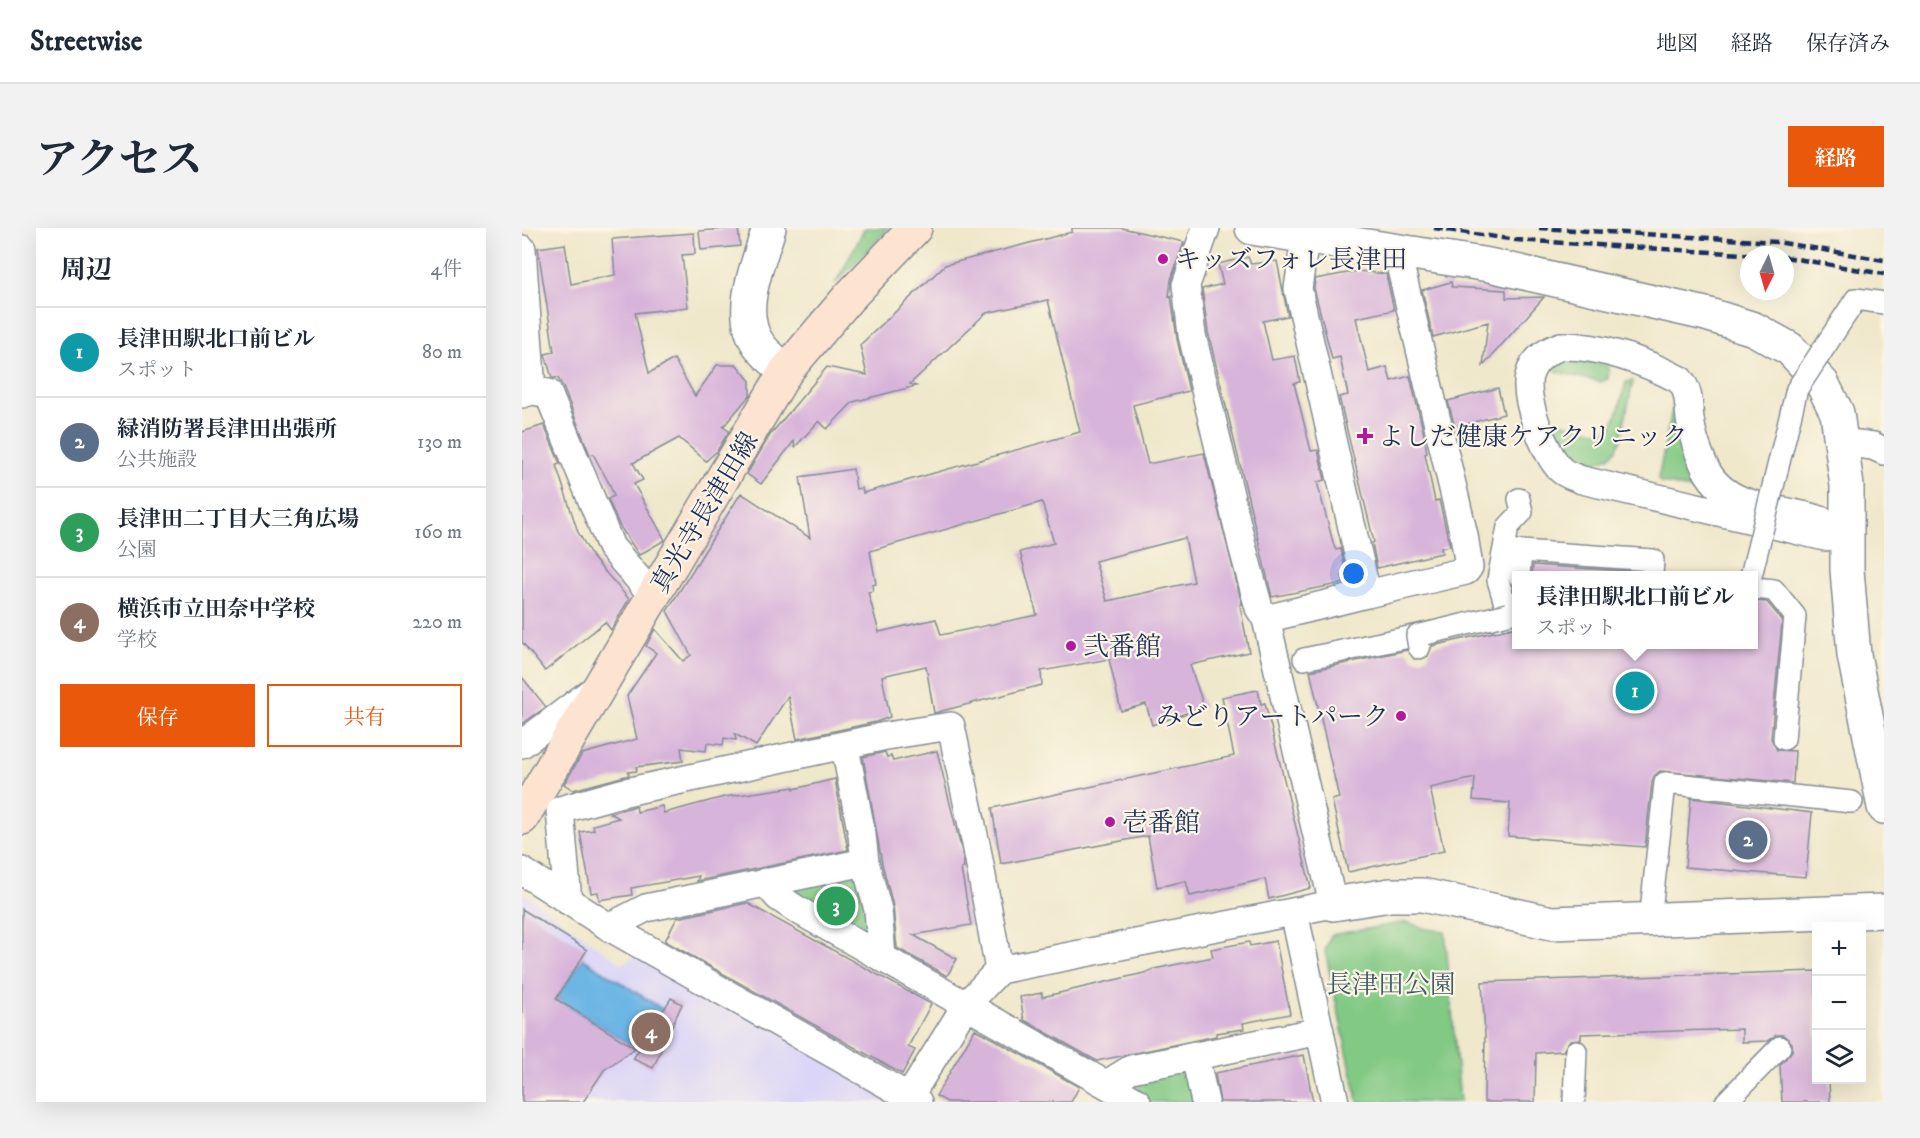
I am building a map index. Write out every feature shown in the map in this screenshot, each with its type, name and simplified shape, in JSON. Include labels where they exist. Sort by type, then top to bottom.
[{"type":"main road","name":"真光寺長津田線","points":[[522,819],[786,371],[849,297],[915,228]]},
{"type":"street","points":[[770,228],[750,297],[749,324],[758,345],[786,371]]},
{"type":"street","points":[[1206,228],[1186,285],[1192,335],[1243,549],[1259,608],[1266,620],[1333,904]]},
{"type":"street","points":[[1252,228],[1489,265],[1706,314],[1754,329],[1790,349],[1822,383],[1837,413],[1847,486],[1849,608],[1873,702],[1884,807]]},
{"type":"street","points":[[1305,238],[1298,289],[1367,594]]},
{"type":"street","points":[[522,249],[527,392],[549,393],[611,547],[653,596]]},
{"type":"street","points":[[1266,620],[1466,572],[1469,567],[1464,536],[1401,269],[1401,252]]},
{"type":"street","points":[[1752,571],[1789,407],[1797,389],[1856,299],[1884,303]]},
{"type":"street","points":[[1572,346],[1623,358],[1680,380],[1689,398],[1690,419],[1697,450],[1706,470],[1719,487],[1734,498],[1826,522],[1847,534],[1825,537],[1582,480],[1562,471],[1541,440],[1527,386],[1534,364],[1551,350],[1572,346]]},
{"type":"street","points":[[1841,442],[1873,446],[1884,452]]},
{"type":"street","points":[[1304,659],[1509,617],[1498,580],[1508,527],[1522,512],[1519,499]]},
{"type":"street","points":[[1519,571],[1521,551],[1653,560],[1652,571]]},
{"type":"street","points":[[1758,588],[1774,590],[1795,616],[1784,739]]},
{"type":"street","points":[[1419,647],[1417,636],[1512,613]]},
{"type":"street","points":[[522,744],[599,686]]},
{"type":"street","points":[[568,901],[560,810],[621,793],[845,747],[886,736],[951,726],[999,970]]},
{"type":"street","points":[[845,747],[865,862],[878,910],[882,957]]},
{"type":"street","points":[[1652,902],[1665,783],[1852,802]]},
{"type":"street","points":[[609,927],[646,908],[865,862]]},
{"type":"street","points":[[522,871],[609,927],[914,1099],[966,1005],[999,970],[1333,904],[1390,895],[1422,895],[1552,923],[1884,911]]},
{"type":"street","points":[[765,882],[778,897],[796,909],[1108,1083],[1137,1102]]},
{"type":"street","points":[[1294,912],[1335,1102]]},
{"type":"street","points":[[1108,1083],[1131,1069],[1320,1030]]},
{"type":"street","points":[[1726,1102],[1780,1047]]},
{"type":"street","points":[[1574,1102],[1576,1051]]},
{"type":"street","points":[[1195,1056],[1205,1102]]},
{"type":"shaded area","points":[[522,892],[622,964],[640,952],[902,1102],[522,1102]]},
{"type":"green space","points":[[865,228],[889,228],[835,284]]},
{"type":"green space","points":[[1561,359],[1586,360],[1604,365],[1609,369],[1608,379],[1600,382],[1557,372],[1556,365]]},
{"type":"green space","points":[[1633,381],[1621,439],[1616,450],[1609,457],[1591,464],[1569,454],[1560,444],[1550,422],[1552,420],[1586,429],[1605,430],[1611,426],[1616,417],[1626,382]]},
{"type":"green space","points":[[1673,406],[1705,489],[1704,493],[1661,482],[1658,479]]},
{"type":"green space","points":[[851,871],[862,886],[867,902],[866,939],[789,898],[792,884]]},
{"type":"green space","name":"長津田公園","points":[[1407,922],[1426,929],[1445,931],[1460,1102],[1358,1102],[1325,951],[1331,935]]},
{"type":"green space","points":[[1179,1067],[1192,1074],[1197,1102],[1150,1102],[1135,1094],[1135,1076]]},
{"type":"water","points":[[582,958],[664,1010],[638,1050],[556,999]]},
{"type":"building","points":[[738,228],[740,246],[701,250],[699,231]]},
{"type":"building","points":[[1072,228],[1122,228],[1184,242],[1171,280],[1169,297],[1171,296],[1177,339],[1189,391],[1133,405],[1148,464],[1204,453],[1242,604],[1240,605],[1249,652],[1190,665],[1204,707],[1152,725],[1146,704],[1121,711],[1109,659],[1041,671],[1042,685],[934,713],[926,666],[882,676],[890,717],[876,722],[797,739],[788,696],[756,746],[735,734],[736,740],[724,738],[723,745],[707,743],[706,751],[681,748],[683,761],[636,767],[637,771],[628,772],[629,775],[573,790],[564,784],[582,754],[637,739],[627,696],[656,653],[646,646],[655,629],[683,661],[691,655],[667,611],[741,493],[810,538],[800,477],[853,469],[856,489],[862,488],[863,493],[1080,432],[1048,300],[986,313],[910,384],[916,386],[853,402],[827,429],[819,421],[795,447],[794,441],[761,484],[747,474],[770,435],[827,367],[867,375],[860,345],[945,265],[1072,232]],"holes":[[[1042,502],[1054,543],[1020,552],[1037,615],[941,635],[936,619],[879,632],[868,592],[873,591],[872,585],[876,584],[870,551]],[[1185,538],[1194,582],[1107,601],[1095,561]]]},
{"type":"building","points":[[694,233],[695,254],[682,255],[688,307],[635,313],[649,373],[674,359],[695,396],[717,365],[737,365],[750,381],[750,395],[723,427],[729,431],[717,451],[706,461],[679,438],[633,463],[643,480],[634,484],[665,540],[639,555],[619,525],[608,499],[614,496],[610,485],[593,454],[590,455],[563,387],[558,378],[552,378],[545,354],[554,352],[538,248],[565,244],[571,284],[615,275],[612,239]]},
{"type":"building","points":[[1248,257],[1251,264],[1277,261],[1288,316],[1263,321],[1272,360],[1295,356],[1300,382],[1294,383],[1311,451],[1318,450],[1325,480],[1317,482],[1334,546],[1336,550],[1341,549],[1346,575],[1342,576],[1344,583],[1272,597],[1208,332],[1202,289],[1223,284],[1218,264]]},
{"type":"building","points":[[1358,271],[1386,274],[1394,310],[1356,318],[1369,372],[1387,367],[1391,381],[1410,376],[1424,435],[1427,453],[1425,454],[1435,501],[1439,500],[1450,546],[1441,548],[1442,553],[1377,568],[1372,543],[1374,542],[1339,397],[1348,395],[1340,357],[1332,359],[1314,288],[1315,279]]},
{"type":"building","points":[[1451,282],[1452,287],[1506,290],[1506,298],[1544,297],[1483,366],[1488,322],[1433,337],[1422,290]]},
{"type":"building","points":[[1498,388],[1504,414],[1455,427],[1448,401]]},
{"type":"building","points":[[544,425],[560,464],[556,465],[578,532],[593,558],[629,599],[611,630],[605,622],[545,671],[522,642],[522,432]]},
{"type":"building","points":[[1533,565],[1624,571],[1532,571]]},
{"type":"building","points":[[1758,601],[1767,602],[1782,620],[1771,738],[1777,750],[1795,751],[1793,783],[1660,771],[1654,776],[1652,782],[1645,847],[1508,836],[1510,803],[1473,800],[1475,778],[1430,788],[1444,851],[1348,872],[1332,800],[1339,798],[1310,671],[1407,650],[1414,659],[1422,659],[1428,656],[1432,646],[1512,628],[1512,649],[1758,649]]},
{"type":"building","points":[[522,677],[546,707],[522,724]]},
{"type":"building","name":"壱番館","points":[[1258,690],[1261,704],[1265,703],[1311,888],[1269,899],[1265,879],[1190,896],[1186,881],[1157,887],[1148,836],[1001,864],[992,808],[1234,756],[1222,697]]},
{"type":"building","points":[[937,751],[962,852],[964,868],[961,869],[971,925],[913,935],[957,959],[947,976],[897,948],[893,906],[882,863],[863,757],[885,752],[887,757],[891,756],[893,761]]},
{"type":"building","points":[[835,779],[848,850],[697,881],[699,876],[631,888],[632,895],[599,900],[598,892],[591,893],[580,832],[594,830],[593,825],[619,818],[610,813],[636,806],[637,812],[662,806],[664,813],[724,797],[794,787],[794,789]]},
{"type":"building","points":[[1691,798],[1812,813],[1806,877],[1685,867]]},
{"type":"building","points":[[747,903],[931,1004],[908,1047],[915,1050],[902,1074],[665,941],[677,918]]},
{"type":"building","points":[[522,909],[587,950],[556,999],[635,1048],[604,1070],[583,1102],[522,1102]]},
{"type":"building","points":[[1276,941],[1290,1014],[1243,1023],[1244,1029],[1216,1033],[1216,1036],[1097,1061],[1024,1020],[1020,997],[1042,993],[1042,997],[1213,957],[1211,949],[1249,942],[1250,946]]},
{"type":"building","points":[[1812,971],[1812,1084],[1829,1084],[1830,1102],[1782,1102],[1780,1065],[1792,1051],[1792,1043],[1783,1035],[1776,1035],[1768,1041],[1742,1042],[1742,1029],[1581,1034],[1581,1039],[1570,1040],[1563,1051],[1536,1053],[1535,1102],[1484,1102],[1485,1036],[1482,982]]},
{"type":"building","points":[[671,998],[682,1004],[653,1068],[633,1059]]},
{"type":"building","points":[[975,1029],[1079,1087],[1071,1102],[947,1102],[936,1096]]},
{"type":"building","points":[[1304,1055],[1313,1102],[1220,1102],[1215,1073]]},
{"type":"railway","points":[[1434,228],[1516,240],[1740,254]]},
{"type":"railway","points":[[1539,228],[1777,242],[1884,260]]},
{"type":"railway","points":[[1794,259],[1884,274]]},
{"type":"place","name":"キッズフォレ長津田","points":[[1163,259]]},
{"type":"place","name":"よしだ健康ケアクリニック","points":[[1365,436]]},
{"type":"place","name":"弐番館","points":[[1071,646]]},
{"type":"place","name":"長津田駅北口前ビル","points":[[1635,691]]},
{"type":"place","name":"みどりアートパーク","points":[[1401,716]]},
{"type":"place","name":"壱番館","points":[[1110,822]]},
{"type":"place","name":"緑消防署長津田出張所","points":[[1748,840]]},
{"type":"place","name":"長津田二丁目大三角広場","points":[[836,906]]},
{"type":"place","name":"横浜市立田奈中学校","points":[[651,1032]]}]
